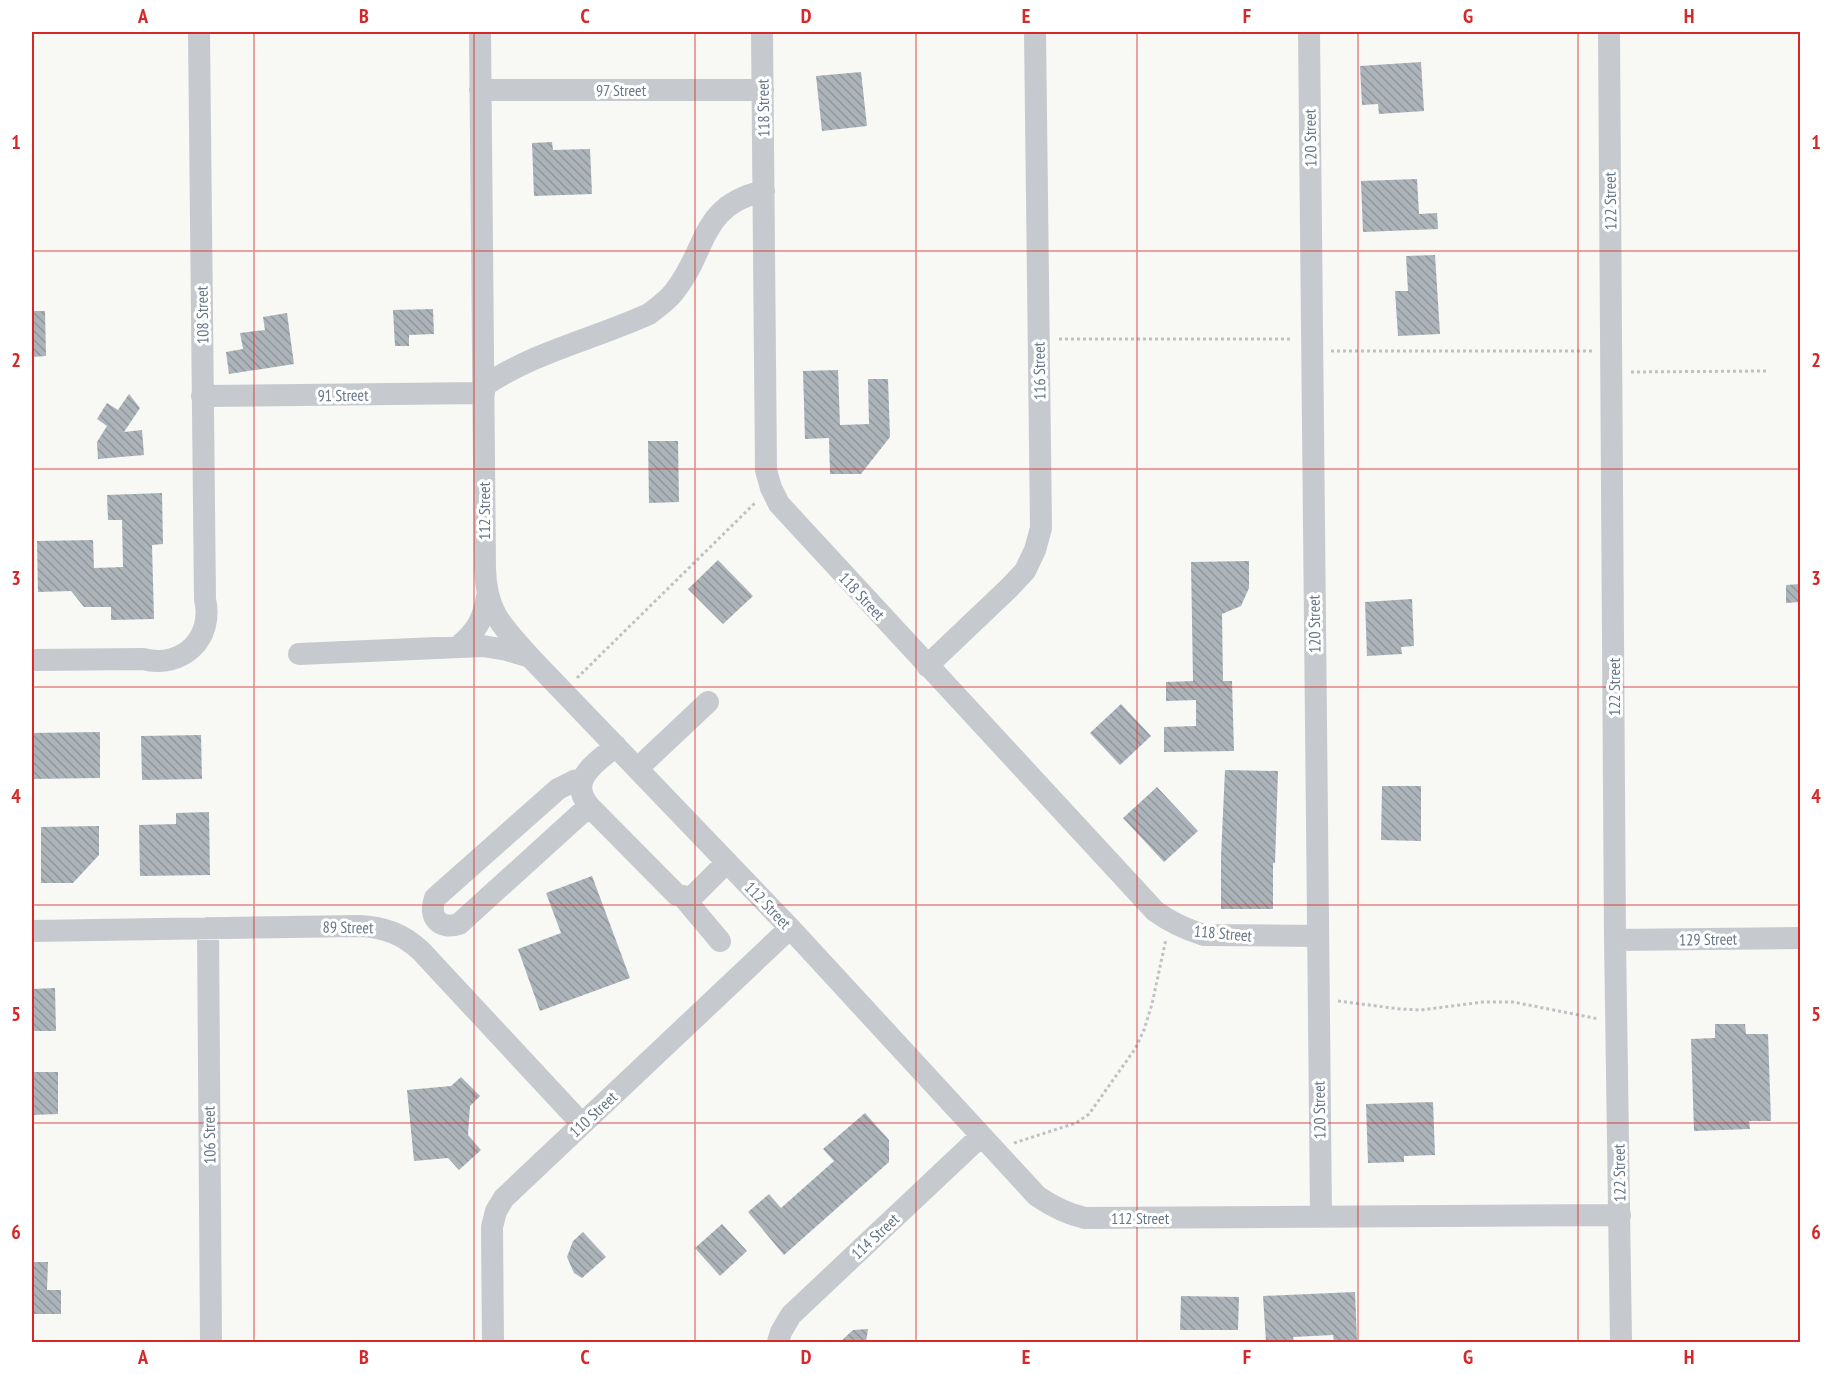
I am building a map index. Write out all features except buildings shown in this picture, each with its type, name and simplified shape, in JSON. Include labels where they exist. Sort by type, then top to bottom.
[{"type":"street","name":"108 Street","points":[[32,660],[143,659],[156,661],[174,659],[192,648],[199,640],[207,620],[202,396],[199,32]]},
{"type":"street","name":"112 Street","points":[[480,32],[485,586],[498,620],[530,657],[790,928],[1037,1196],[1068,1214],[1085,1218],[1620,1215]]},
{"type":"street","name":"118 Street","points":[[762,32],[766,470],[779,504],[1155,911],[1170,922],[1187,930],[1204,934],[1318,936]]},
{"type":"street","name":"116 Street","points":[[927,666],[1025,571],[1035,550],[1041,528],[1035,32]]},
{"type":"street","name":"120 Street","points":[[1309,32],[1321,1216]]},
{"type":"street","name":"122 Street","points":[[1609,32],[1615,940],[1621,1342]]},
{"type":"street","name":"97 Street","points":[[480,90],[763,90]]},
{"type":"street","points":[[484,389],[504,372],[526,361],[649,314],[675,291],[709,226],[719,212],[732,202],[747,195],[764,191]]},
{"type":"street","name":"91 Street","points":[[202,396],[484,389]]},
{"type":"street","points":[[459,646],[480,624],[488,597]]},
{"type":"street","points":[[299,654],[483,646],[530,657]]},
{"type":"street","points":[[638,768],[708,702]]},
{"type":"street","points":[[616,746],[588,770],[582,779],[580,788],[582,798],[589,806],[677,895],[689,897],[695,894],[727,862]]},
{"type":"street","points":[[582,779],[558,789],[441,892],[432,905],[437,920],[443,925],[459,924],[589,806]]},
{"type":"street","points":[[683,897],[720,941]]},
{"type":"street","name":"89 Street","points":[[32,932],[208,928],[374,927],[388,929],[401,935],[421,951],[582,1124]]},
{"type":"street","name":"106 Street","points":[[208,928],[211,1342]]},
{"type":"street","name":"110 Street","points":[[493,1342],[492,1227],[496,1211],[504,1198],[790,928]]},
{"type":"street","name":"129 Street","points":[[1615,940],[1800,938]]},
{"type":"street","name":"114 Street","points":[[778,1342],[791,1316],[981,1136]]},
{"type":"path","points":[[1039,339],[1312,345],[1767,371]]},
{"type":"path","points":[[563,691],[771,488]]},
{"type":"path","points":[[998,1154],[1018,1141],[1076,1123],[1089,1114],[1135,1049],[1144,1030],[1170,922]]},
{"type":"path","points":[[1318,999],[1421,1010],[1483,1002],[1513,1002],[1617,1023]]}]
